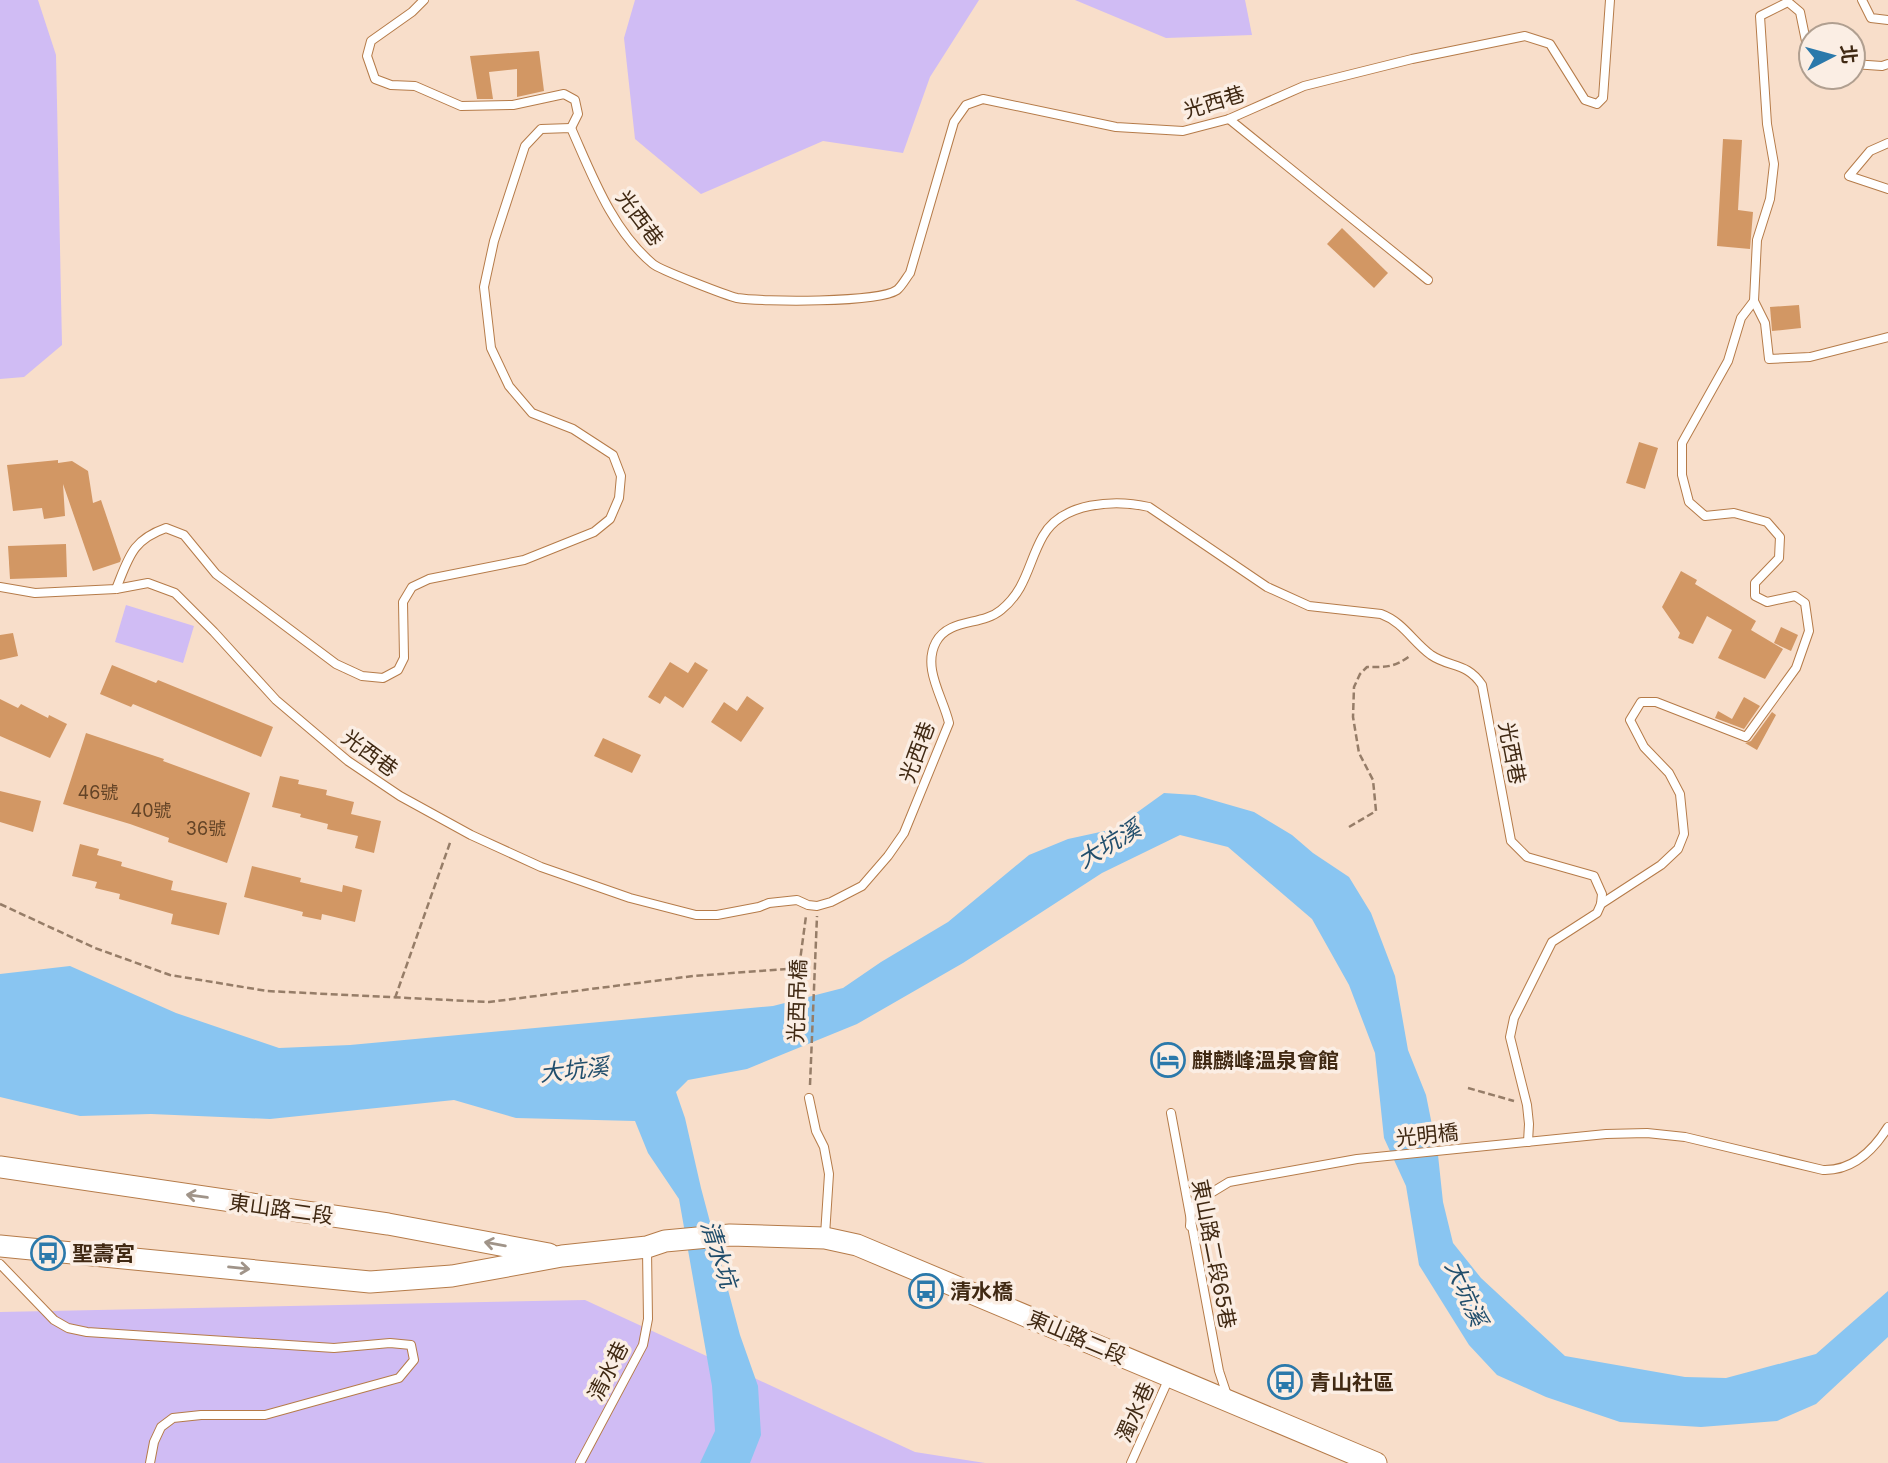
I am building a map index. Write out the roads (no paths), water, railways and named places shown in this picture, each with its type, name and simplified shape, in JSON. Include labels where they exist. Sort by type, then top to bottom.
[{"type":"main road","name":"東山路二段","points":[[0,1167],[388,1224],[562,1256]]},
{"type":"main road","name":"東山路二段","points":[[0,1246],[370,1282],[453,1276],[562,1256],[730,1235],[825,1238],[857,1245],[1376,1463]]},
{"type":"lane","points":[[116,589],[132,549],[150,534],[166,528],[184,535],[216,574],[336,664],[362,676],[383,678],[398,670],[404,658],[403,602],[412,587],[429,579],[524,560],[594,532],[610,519],[619,498],[621,475],[613,455],[573,429],[532,413],[509,386],[491,348],[484,287],[494,242],[525,146],[541,129],[571,128],[578,114],[575,100],[564,94],[513,105],[461,106],[415,86],[391,85],[375,79],[366,56],[371,41],[412,12],[424,0]]},
{"type":"lane","name":"光西巷","points":[[571,128],[596,188],[631,240],[655,265],[736,298],[797,300],[873,297],[896,290],[910,273],[954,122],[966,104],[983,99],[1116,127],[1183,131],[1229,119],[1304,86],[1412,59],[1525,36],[1550,44],[1585,100],[1597,104],[1602,98],[1609,0]]},
{"type":"lane","points":[[1862,0],[1871,19],[1888,20]]},
{"type":"lane","points":[[1802,21],[1800,12],[1788,2],[1760,16],[1767,124],[1774,164],[1770,199],[1757,240],[1754,301],[1765,323],[1769,359],[1810,357],[1888,337]]},
{"type":"lane","points":[[1867,65],[1888,64]]},
{"type":"lane","points":[[1229,119],[1428,280]]},
{"type":"lane","points":[[1888,143],[1870,151],[1849,176],[1888,189]]},
{"type":"lane","points":[[1754,301],[1741,318],[1727,361],[1682,443],[1682,475],[1689,502],[1705,516],[1734,513],[1768,522],[1780,537],[1779,558],[1755,583],[1755,596],[1767,602],[1795,596],[1805,603],[1808,631],[1796,668],[1746,737],[1656,702],[1641,702],[1630,720],[1644,747],[1669,773],[1680,794],[1684,834],[1678,849],[1661,865],[1601,904],[1597,913],[1552,942],[1514,1018],[1510,1037],[1512,1052],[1527,1105],[1528,1142],[1647,1133],[1685,1137],[1836,1171],[1857,1162],[1888,1127]]},
{"type":"lane","name":"光西巷","points":[[0,587],[35,593],[116,589],[148,583],[175,593],[276,701],[338,752],[400,796],[456,827],[541,867],[630,898],[696,915],[718,915],[769,903],[797,900],[813,906],[831,902],[862,886],[904,833],[949,723],[930,659],[936,642],[944,632],[955,626],[987,619],[1001,611],[1029,573],[1043,536],[1063,516],[1100,504],[1130,502],[1149,507],[1267,587],[1309,606],[1381,614],[1391,618],[1433,657],[1475,675],[1482,685],[1511,841],[1527,857],[1594,876],[1599,884],[1601,904]]},
{"type":"lane","points":[[809,1098],[829,1174],[825,1238]]},
{"type":"lane","name":"東山路二段65巷","points":[[1171,1113],[1219,1371],[1229,1400]]},
{"type":"lane","name":"光明橋","points":[[1190,1226],[1191,1212],[1196,1202],[1229,1182],[1357,1159],[1528,1142]]},
{"type":"lane","name":"清水巷","points":[[580,1463],[643,1345],[656,1244]]},
{"type":"lane","points":[[0,1264],[54,1320],[68,1328],[88,1332],[334,1348],[390,1343],[411,1345],[414,1360],[399,1378],[265,1415],[173,1418],[161,1427],[154,1442],[150,1463]]},
{"type":"lane","name":"濁水巷","points":[[1131,1463],[1170,1376]]},
{"type":"water","name":"大坑溪","points":[[1164,793],[1195,795],[1254,812],[1292,835],[1349,877],[1371,913],[1395,976],[1408,1050],[1426,1095],[1438,1155],[1443,1202],[1453,1243],[1481,1278],[1565,1356],[1685,1377],[1726,1378],[1816,1354],[1888,1291],[1888,1337],[1816,1404],[1777,1421],[1701,1427],[1620,1422],[1546,1397],[1497,1375],[1469,1345],[1419,1265],[1406,1186],[1384,1138],[1375,1053],[1349,985],[1312,919],[1228,847],[1180,835],[1102,873],[963,963],[857,1024],[747,1069],[688,1080],[676,1092],[740,1335],[758,1386],[761,1435],[750,1463],[700,1463],[715,1431],[712,1386],[679,1199],[648,1153],[635,1121],[516,1118],[454,1100],[270,1119],[151,1114],[80,1116],[0,1097],[0,974],[70,966],[176,1013],[279,1048],[350,1045],[773,1006],[843,988],[948,922],[1029,855],[1068,839],[1114,829]]},
{"type":"place","name":"麒麟峰溫泉會館","points":[[1168,1060]]},
{"type":"place","name":"聖壽宮","points":[[48,1253]]},
{"type":"place","name":"清水橋","points":[[926,1291]]},
{"type":"place","name":"青山社區","points":[[1285,1382]]},
{"type":"water label","name":"清水坑","points":[[719,1254]]}]
